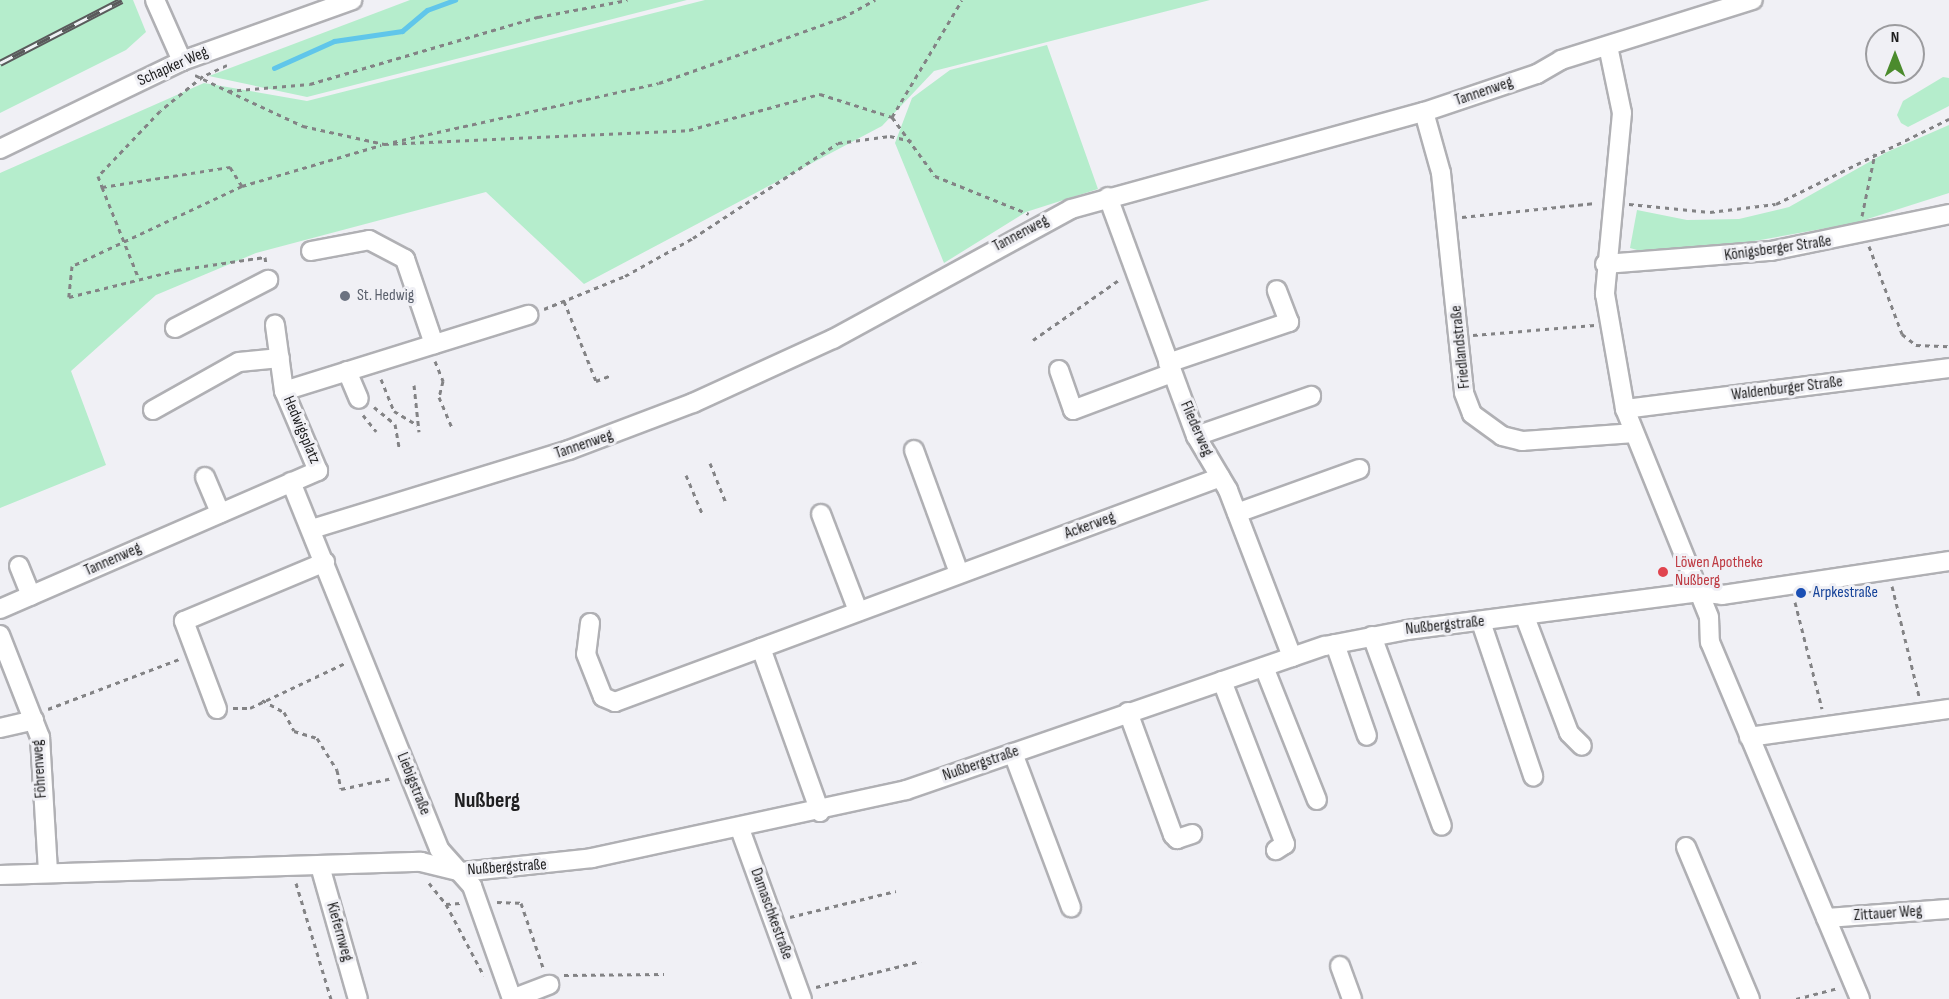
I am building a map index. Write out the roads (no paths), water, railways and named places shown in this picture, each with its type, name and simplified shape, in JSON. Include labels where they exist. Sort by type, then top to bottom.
[{"type":"street","points":[[155,0],[182,61]]},
{"type":"street","name":"Schapker Weg","points":[[0,150],[182,61],[352,0]]},
{"type":"street","name":"Tannenweg","points":[[312,529],[569,450],[693,403],[833,339],[1037,225],[1108,197],[1424,112],[1608,46],[1753,0]]},
{"type":"street","points":[[1608,46],[1622,113],[1605,264],[1607,324],[1625,409],[1709,617],[1710,642],[1826,918],[1857,998]]},
{"type":"street","name":"Friedlandstraße","points":[[1424,112],[1448,218],[1464,393],[1472,414],[1494,432],[1522,441],[1634,433]]},
{"type":"street","name":"Fliederweg","points":[[1108,197],[1196,436],[1220,477],[1238,517],[1292,657]]},
{"type":"street","name":"Königsberger Straße","points":[[1605,264],[1701,259],[1865,236],[1949,214]]},
{"type":"street","points":[[311,251],[369,240],[405,259],[433,350]]},
{"type":"street","points":[[175,328],[268,280]]},
{"type":"street","points":[[1059,370],[1073,410],[1170,368],[1289,321],[1277,290]]},
{"type":"street","points":[[284,391],[347,371],[433,350],[528,315]]},
{"type":"street","name":"Hedwigsplatz","points":[[275,325],[284,391],[318,471],[291,482]]},
{"type":"street","points":[[153,410],[239,362],[280,358]]},
{"type":"street","name":"Waldenburger Straße","points":[[1625,409],[1949,368]]},
{"type":"street","points":[[347,371],[364,402]]},
{"type":"street","points":[[1196,436],[1311,396]]},
{"type":"street","points":[[914,450],[959,573]]},
{"type":"street","points":[[1238,517],[1360,473]]},
{"type":"street","points":[[205,477],[220,513]]},
{"type":"street","name":"Ackerweg","points":[[590,622],[586,654],[603,697],[615,702],[1220,477]]},
{"type":"street","name":"Tannenweg","points":[[0,609],[291,482]]},
{"type":"street","name":"Liebigstraße","points":[[291,482],[363,655],[439,849],[462,872],[479,902],[512,999]]},
{"type":"street","points":[[821,514],[858,612]]},
{"type":"street","name":"Nußbergstraße","points":[[0,875],[421,862],[462,872],[543,866],[820,812],[1012,753],[1335,644],[1372,636],[1698,592],[1722,595],[1949,561]]},
{"type":"street","points":[[217,709],[184,621],[325,562]]},
{"type":"street","points":[[19,566],[31,596]]},
{"type":"street","points":[[1525,617],[1569,733],[1582,746]]},
{"type":"street","points":[[1481,622],[1533,776]]},
{"type":"street","name":"Föhrenweg","points":[[0,635],[40,737],[48,873]]},
{"type":"street","points":[[1372,636],[1442,826]]},
{"type":"street","points":[[1335,644],[1367,736]]},
{"type":"street","points":[[761,648],[820,812]]},
{"type":"street","points":[[1263,667],[1317,800]]},
{"type":"street","points":[[1222,681],[1285,844],[1276,850]]},
{"type":"street","points":[[1749,737],[1949,709]]},
{"type":"street","points":[[1128,712],[1173,835],[1177,839],[1192,834]]},
{"type":"street","points":[[0,728],[33,718]]},
{"type":"street","points":[[1012,753],[1071,907]]},
{"type":"street","name":"Damaschkestraße","points":[[740,829],[801,996]]},
{"type":"street","points":[[1686,847],[1750,999]]},
{"type":"street","name":"Kiefernweg","points":[[320,866],[358,999]]},
{"type":"street","name":"Zittauer Weg","points":[[1826,918],[1949,909]]},
{"type":"street","points":[[1340,966],[1352,999]]},
{"type":"street","points":[[512,999],[547,980]]},
{"type":"waterway","points":[[274,68],[334,41],[402,31],[427,10],[455,0]]},
{"type":"railway","points":[[0,63],[122,0]]},
{"type":"place","name":"St. Hedwig","points":[[345,296]]},
{"type":"place","name":"Löwen Apotheke Nußberg","points":[[1663,572]]},
{"type":"place","name":"Arpkestraße","points":[[1801,593]]},
{"type":"district","name":"Nußberg","points":[[487,801]]}]
